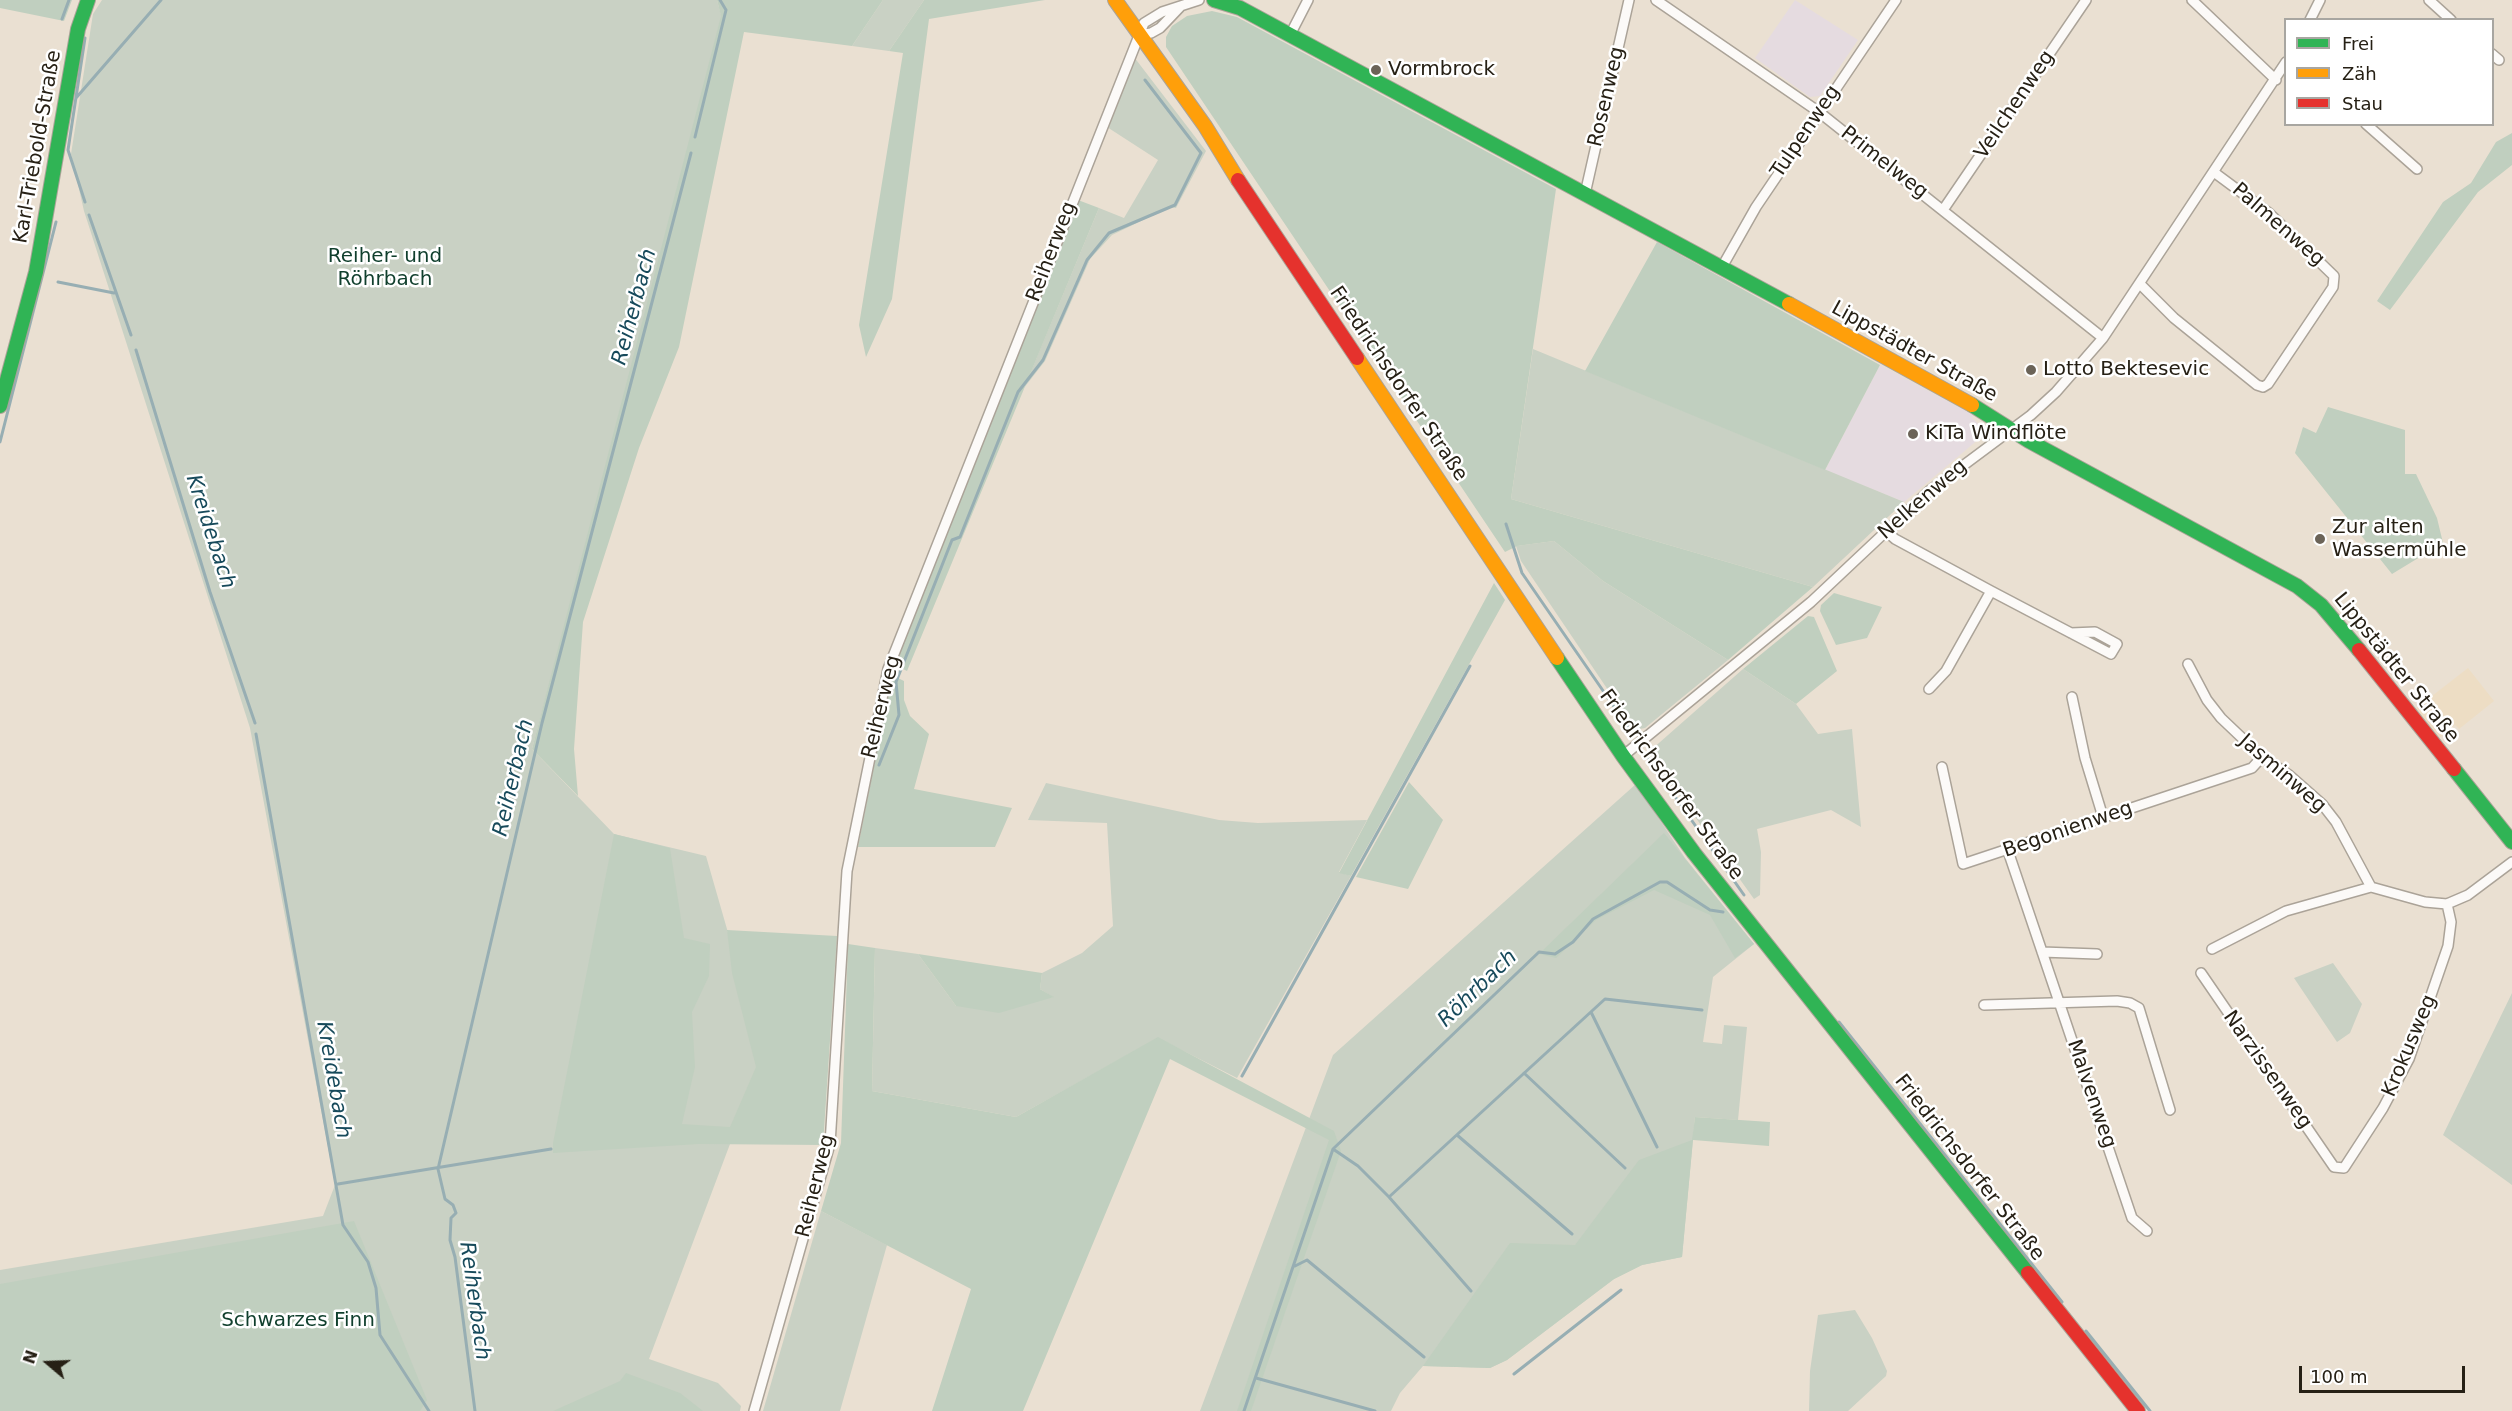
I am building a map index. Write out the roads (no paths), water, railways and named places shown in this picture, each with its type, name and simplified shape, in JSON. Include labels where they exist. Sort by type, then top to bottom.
[{"type":"street","name":"Karl-Triebold-Straße","points":[[0,406],[36,272],[78,29],[88,0]]},
{"type":"street","name":"Friedrichsdorfer Straße","points":[[1115,0],[1205,126],[1218,150],[1623,756],[1707,871],[2138,1411]]},
{"type":"street","points":[[1138,35],[1151,33],[1160,28],[1181,6],[1198,0]]},
{"type":"street","name":"Lippstädter Straße","points":[[1214,0],[1240,8],[1722,267],[2279,576],[2310,596],[2339,625],[2512,842]]},
{"type":"street","points":[[1290,35],[1308,0]]},
{"type":"street","name":"Rosenweg","points":[[1585,194],[1629,0]]},
{"type":"street","name":"Primelweg","points":[[1656,0],[1819,112],[2103,338]]},
{"type":"street","name":"Tulpenweg","points":[[1722,267],[1756,207],[1896,0]]},
{"type":"street","name":"Veilchenweg","points":[[1943,210],[2086,0]]},
{"type":"street","points":[[2192,0],[2276,80]]},
{"type":"street","points":[[2311,18],[2320,0]]},
{"type":"street","points":[[2428,0],[2449,18]]},
{"type":"street","name":"Reiherweg","points":[[754,1411],[830,1144],[847,871],[888,669],[1138,35]]},
{"type":"street","name":"Nelkenweg","points":[[1623,756],[1811,602],[1929,491],[2046,402],[2103,338],[2215,173],[2284,66]]},
{"type":"street","points":[[2368,126],[2417,168]]},
{"type":"street","name":"Palmenweg","points":[[2140,284],[2190,332],[2257,385],[2263,387],[2268,384],[2333,287],[2334,276],[2269,213],[2215,173]]},
{"type":"street","points":[[1886,531],[1896,539],[2070,633]]},
{"type":"street","points":[[1929,689],[1946,671],[1990,591]]},
{"type":"street","name":"Jasminweg","points":[[2188,664],[2207,700],[2221,718],[2262,758],[2289,775],[2322,804],[2336,822],[2371,887]]},
{"type":"street","points":[[2072,697],[2085,758],[2103,817]]},
{"type":"street","name":"Begonienweg","points":[[1942,767],[1963,864],[2252,768],[2262,758]]},
{"type":"street","name":"Malvenweg","points":[[2008,850],[2132,1218],[2147,1231]]},
{"type":"street","points":[[2212,949],[2286,911],[2371,887],[2425,902],[2447,904],[2468,895],[2512,862]]},
{"type":"street","name":"Krokusweg","points":[[2334,1167],[2344,1168],[2350,1162],[2409,1059],[2448,946],[2451,922],[2447,904]]},
{"type":"street","points":[[2042,952],[2097,954]]},
{"type":"street","name":"Narzissenweg","points":[[2201,973],[2334,1167]]},
{"type":"street","points":[[1984,1005],[2117,1001],[2130,1003],[2139,1008],[2170,1110]]},
{"type":"waterway","name":"Kreidebach","points":[[62,19],[69,0]]},
{"type":"waterway","points":[[76,98],[161,0]]},
{"type":"waterway","name":"Reiherbach","points":[[695,137],[726,10],[720,0]]},
{"type":"waterway","name":"Kreidebach","points":[[85,38],[68,150],[85,202]]},
{"type":"waterway","points":[[879,765],[899,715],[896,682],[952,540],[960,537],[1018,392],[1043,360],[1087,260],[1109,233],[1175,205],[1201,153],[1145,80]]},
{"type":"waterway","name":"Reiherbach","points":[[475,1411],[455,1257],[450,1240],[451,1218],[456,1213],[453,1205],[445,1199],[438,1169],[542,723],[691,153]]},
{"type":"waterway","name":"Kreidebach","points":[[89,215],[131,335]]},
{"type":"waterway","points":[[0,442],[56,222]]},
{"type":"waterway","points":[[58,282],[114,293]]},
{"type":"waterway","name":"Kreidebach","points":[[136,350],[210,592],[255,723]]},
{"type":"waterway","name":"Röhrbach","points":[[1506,524],[1522,573],[1628,727]]},
{"type":"waterway","points":[[1242,1076],[1470,666]]},
{"type":"waterway","name":"Kreidebach","points":[[256,734],[343,1225],[368,1262],[376,1288],[380,1335],[429,1411]]},
{"type":"waterway","name":"Röhrbach","points":[[1648,758],[1744,895]]},
{"type":"waterway","name":"Röhrbach","points":[[1244,1411],[1333,1149],[1539,952],[1555,954],[1573,942],[1593,919],[1660,882],[1667,882],[1710,910],[1723,912]]},
{"type":"waterway","points":[[1389,1197],[1605,999],[1702,1010]]},
{"type":"waterway","points":[[1591,1012],[1657,1147]]},
{"type":"waterway","points":[[1839,1022],[2062,1302]]},
{"type":"waterway","points":[[1524,1073],[1625,1168]]},
{"type":"waterway","points":[[1457,1135],[1572,1234]]},
{"type":"waterway","points":[[338,1184],[551,1149]]},
{"type":"waterway","points":[[1333,1149],[1358,1166],[1389,1197],[1471,1291]]},
{"type":"waterway","points":[[1295,1266],[1307,1260],[1424,1357]]},
{"type":"waterway","points":[[1514,1374],[1621,1290]]},
{"type":"waterway","points":[[2086,1331],[2150,1411]]},
{"type":"waterway","points":[[1256,1378],[1375,1411]]},
{"type":"place","name":"Vormbrock","points":[[1376,70]]},
{"type":"place","name":"Lotto Bektesevic","points":[[2031,370]]},
{"type":"place","name":"KiTa Windflöte","points":[[1913,434]]},
{"type":"place","name":"Zur alten Wassermühle","points":[[2320,539]]},
{"type":"park label","name":"Reiher- und Röhrbach","points":[[385,268]]},
{"type":"park label","name":"Schwarzes Finn","points":[[298,1321]]}]
